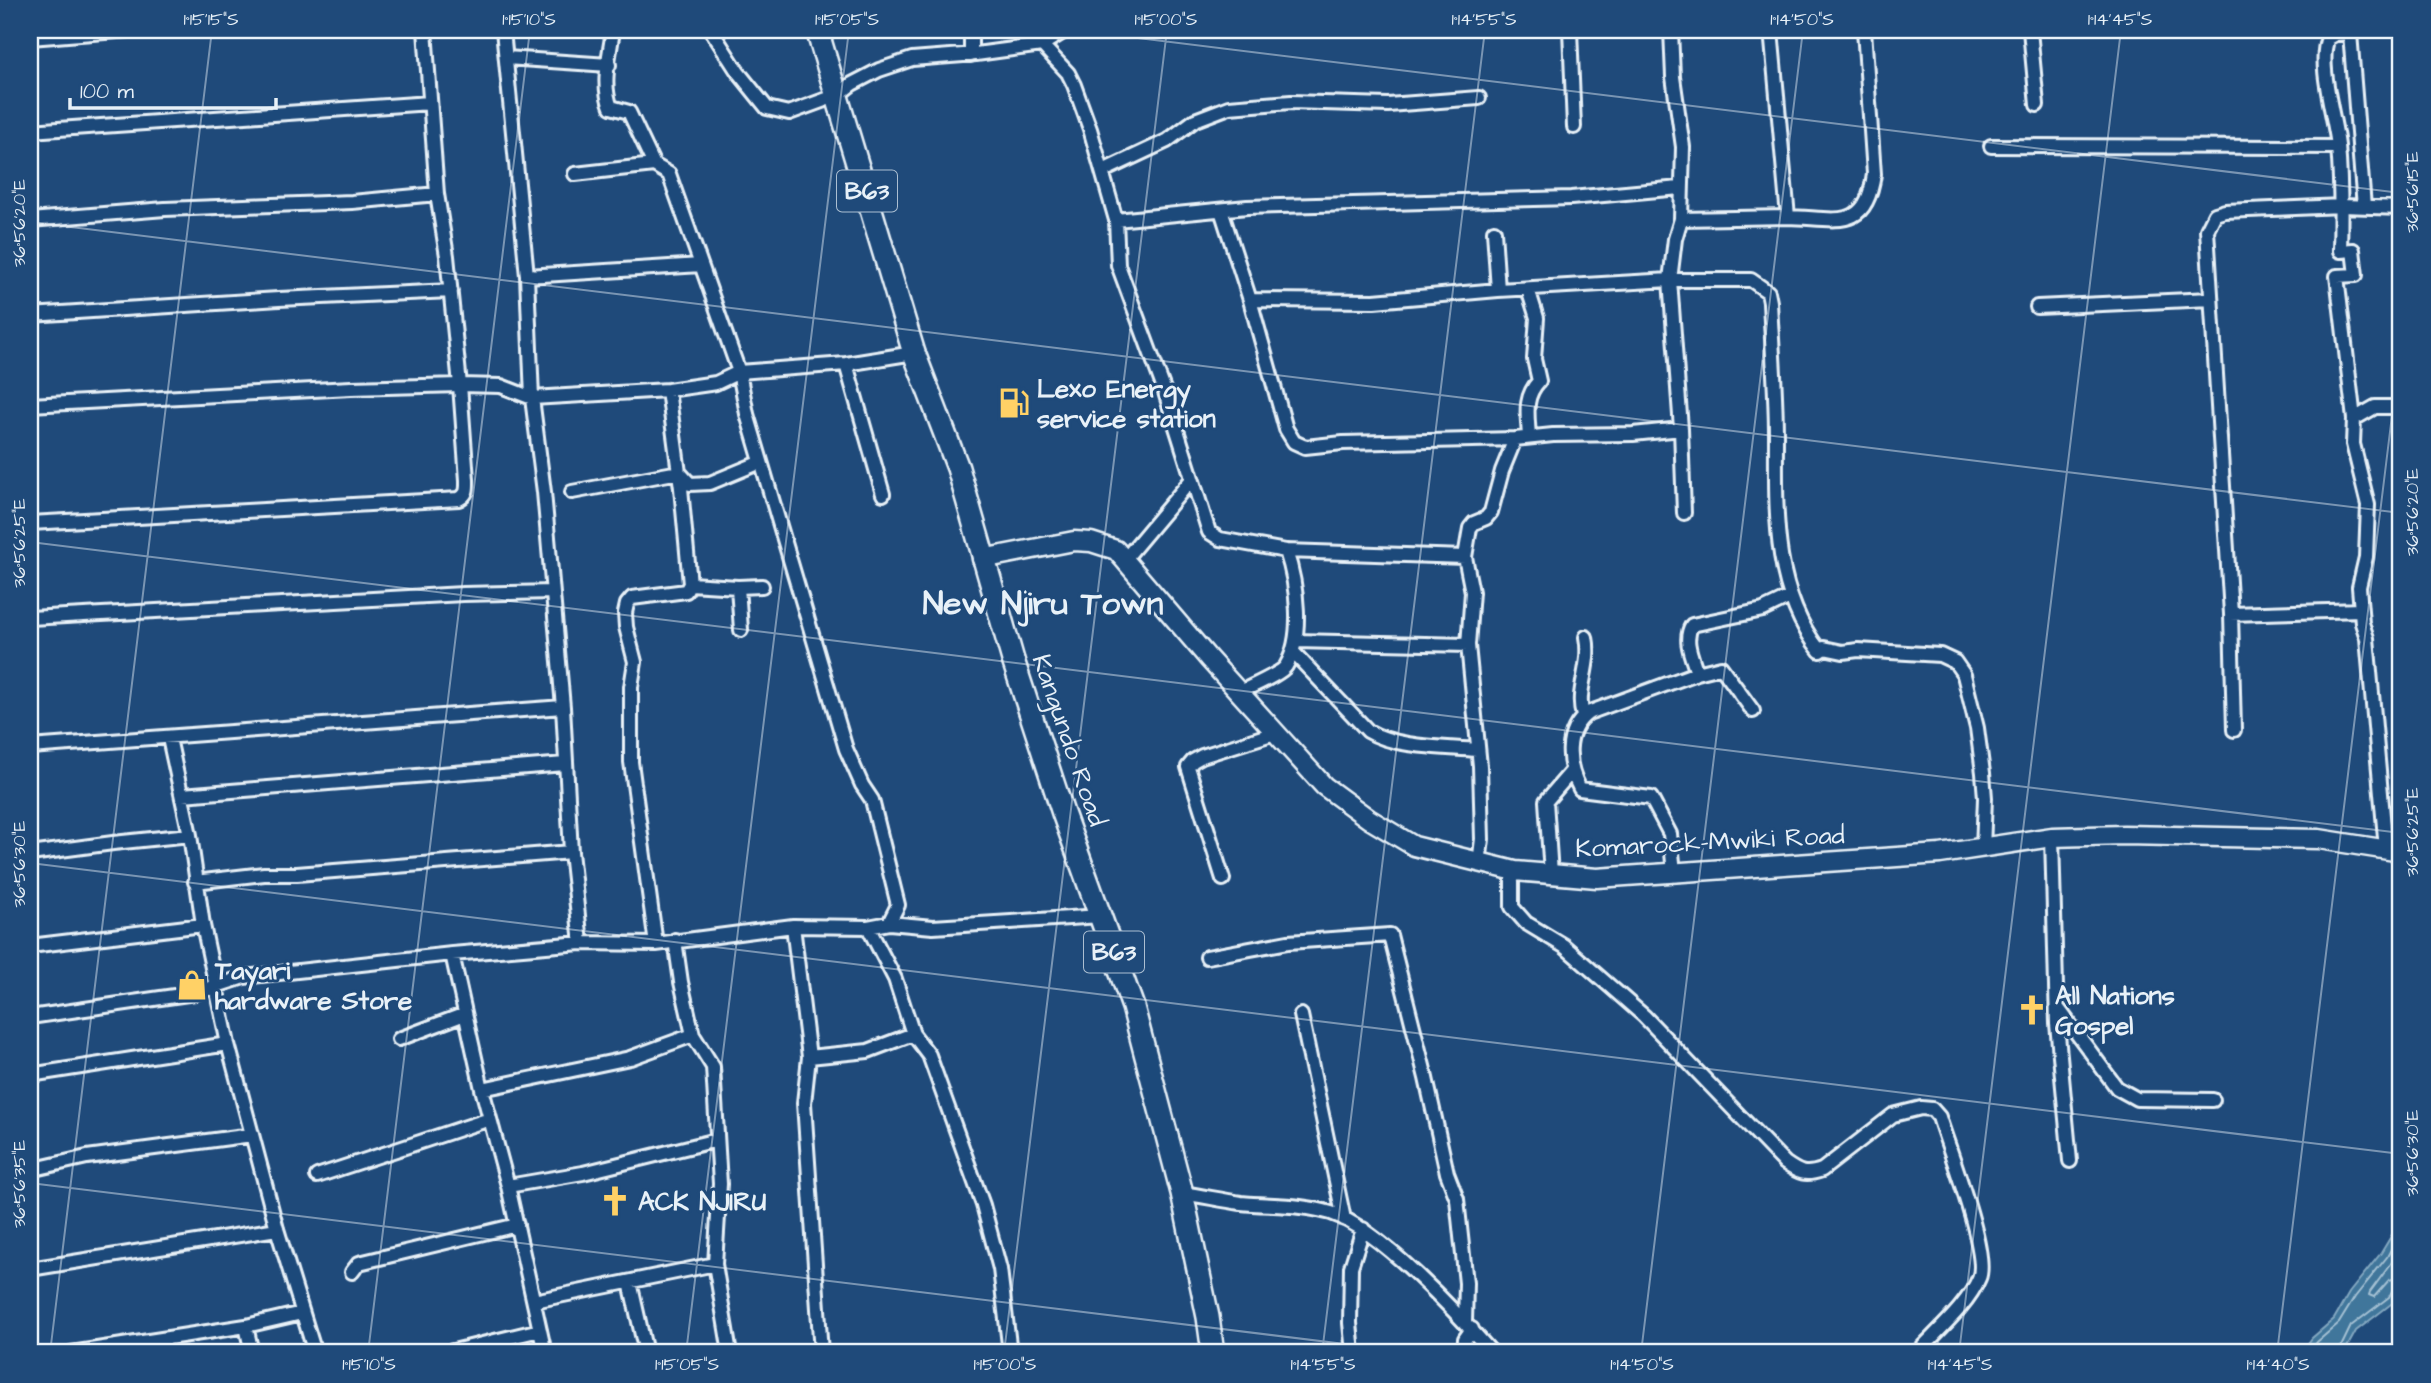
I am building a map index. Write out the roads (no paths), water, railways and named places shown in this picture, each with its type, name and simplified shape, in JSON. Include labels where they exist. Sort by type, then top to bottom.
[{"type":"highway","name":"Kangundo Road","points":[[817,30],[914,353],[958,468],[982,559],[1017,673],[1133,1007],[1182,1194],[1213,1353]]},
{"type":"main road","name":"Komarock-Mwiki Road","points":[[982,559],[1074,541],[1107,546],[1125,559],[1239,693],[1324,786],[1369,819],[1414,846],[1479,864],[1514,871],[1597,878],[1927,855],[2052,837],[2199,835],[2305,838],[2393,850]]},
{"type":"street","points":[[30,38],[130,30]]},
{"type":"street","points":[[30,523],[459,499],[467,491],[460,385],[438,194],[425,30]]},
{"type":"street","points":[[503,30],[527,276],[531,398],[544,492],[580,943]]},
{"type":"street","points":[[612,30],[607,90],[611,107],[629,112],[654,165],[669,174],[739,372],[747,414],[846,749],[872,800],[876,814],[898,905],[889,923]]},
{"type":"street","points":[[711,30],[738,72],[767,108],[789,113],[838,95],[852,84],[879,70],[912,59],[971,55],[1042,45],[1066,30]]},
{"type":"street","points":[[971,30],[971,55]]},
{"type":"street","points":[[1570,30],[1574,127]]},
{"type":"street","points":[[1671,30],[1673,77],[1684,147],[1680,188],[1681,219],[1675,239],[1670,281],[1684,513]]},
{"type":"street","points":[[1771,30],[1788,217]]},
{"type":"street","points":[[1681,219],[1850,219],[1864,209],[1872,193],[1874,174],[1864,30]]},
{"type":"street","points":[[2030,30],[2036,105]]},
{"type":"street","points":[[2364,207],[2350,32],[2328,38],[2324,56],[2338,147],[2342,206],[2340,251],[2353,250],[2356,275],[2337,276],[2354,419],[2353,444],[2368,505],[2365,557],[2359,587],[2362,624],[2367,638],[2393,850]]},
{"type":"street","points":[[1042,45],[1068,73],[1074,85],[1103,171],[1116,220],[1118,265],[1165,392],[1206,525],[1213,536],[1286,551],[1465,557]]},
{"type":"street","points":[[506,58],[609,65]]},
{"type":"street","points":[[1103,171],[1167,141],[1195,120],[1229,107],[1291,102],[1388,105],[1479,98]]},
{"type":"street","points":[[30,131],[430,103]]},
{"type":"street","points":[[1991,146],[2338,147]]},
{"type":"street","points":[[576,174],[654,165]]},
{"type":"street","points":[[1116,220],[1247,207],[1571,198],[1680,188]]},
{"type":"street","points":[[30,220],[165,209],[352,202],[438,194]]},
{"type":"street","points":[[2234,730],[2231,614],[2207,230],[2215,214],[2225,211],[2342,206],[2401,208]]},
{"type":"street","points":[[1221,210],[1250,300],[1286,429],[1294,442],[1305,447],[1343,443],[1633,434],[1681,429]]},
{"type":"street","points":[[1494,231],[1498,290]]},
{"type":"street","points":[[527,276],[701,265]]},
{"type":"street","points":[[1250,300],[1374,301],[1498,290],[1670,281],[1751,280],[1768,292],[1781,561],[1790,597],[1810,638],[1820,650],[1824,648],[1843,652],[1858,650],[1940,655],[1955,662],[1964,675],[1977,728],[1985,798],[1983,849]]},
{"type":"street","points":[[1528,289],[1537,318],[1534,359],[1539,382],[1530,390],[1528,399],[1529,437]]},
{"type":"street","points":[[30,316],[279,299],[450,291]]},
{"type":"street","points":[[2037,307],[2211,299]]},
{"type":"street","points":[[30,405],[460,385],[501,386],[531,398],[667,390],[716,383],[739,372],[846,363],[914,353]]},
{"type":"street","points":[[846,363],[883,494]]},
{"type":"street","points":[[656,944],[631,762],[631,687],[635,662],[625,613],[626,604],[632,598],[686,591],[690,584],[667,390]]},
{"type":"street","points":[[2354,419],[2375,407],[2401,407]]},
{"type":"street","points":[[1479,864],[1481,801],[1468,645],[1472,592],[1465,557],[1470,528],[1491,512],[1515,439]]},
{"type":"street","points":[[678,472],[690,484],[703,484],[761,462]]},
{"type":"street","points":[[572,492],[678,472]]},
{"type":"street","points":[[1125,559],[1192,479]]},
{"type":"street","points":[[1239,693],[1285,668],[1295,647],[1293,571],[1286,551]]},
{"type":"street","points":[[690,584],[762,586]]},
{"type":"street","points":[[738,587],[741,631]]},
{"type":"street","points":[[30,618],[437,595],[552,592]]},
{"type":"street","points":[[1697,673],[1687,640],[1692,625],[1763,610],[1790,597]]},
{"type":"street","points":[[2231,614],[2361,610]]},
{"type":"street","points":[[1583,716],[1580,700],[1589,653],[1586,637]]},
{"type":"street","points":[[1295,647],[1468,645]]},
{"type":"street","points":[[1295,647],[1368,731],[1376,736],[1392,741],[1477,750]]},
{"type":"street","points":[[1674,872],[1670,834],[1651,798],[1580,789],[1571,772],[1569,751],[1573,734],[1583,716],[1594,710],[1721,667],[1752,711]]},
{"type":"street","points":[[30,747],[563,707]]},
{"type":"street","points":[[1223,880],[1188,767],[1202,756],[1275,733]]},
{"type":"street","points":[[169,738],[190,835],[195,882],[228,1044],[277,1229],[315,1353]]},
{"type":"street","points":[[182,795],[565,764]]},
{"type":"street","points":[[1551,874],[1546,801],[1571,772]]},
{"type":"street","points":[[30,855],[190,835]]},
{"type":"street","points":[[2052,837],[2059,1048],[2070,1161]]},
{"type":"street","points":[[195,882],[264,874],[309,873],[571,852]]},
{"type":"street","points":[[1514,871],[1512,907],[1526,923],[1564,946],[1644,1016],[1785,1163],[1800,1173],[1809,1174],[1822,1170],[1893,1115],[1921,1108],[1932,1109],[1939,1117],[1976,1234],[1982,1266],[1980,1277],[1970,1294],[1917,1353]]},
{"type":"street","points":[[30,1017],[195,993],[244,976],[452,954],[580,943],[656,944],[793,926],[868,927],[889,923],[933,927],[1101,916]]},
{"type":"street","points":[[30,946],[203,925]]},
{"type":"street","points":[[793,926],[808,1057],[804,1103],[821,1353]]},
{"type":"street","points":[[868,927],[895,979],[913,1034],[929,1055],[983,1205],[1000,1269],[1010,1353]]},
{"type":"street","points":[[1207,957],[1288,942],[1390,935],[1447,1173],[1457,1199],[1468,1326],[1464,1353]]},
{"type":"street","points":[[675,940],[693,1035],[713,1067],[720,1184],[715,1264],[730,1353]]},
{"type":"street","points":[[452,954],[481,1089],[508,1186],[545,1353]]},
{"type":"street","points":[[2058,1008],[2117,1088],[2128,1096],[2137,1099],[2213,1100]]},
{"type":"street","points":[[399,1039],[465,1014]]},
{"type":"street","points":[[1301,1015],[1344,1219]]},
{"type":"street","points":[[808,1057],[868,1051],[913,1034]]},
{"type":"street","points":[[481,1089],[630,1058],[693,1035]]},
{"type":"street","points":[[30,1075],[228,1044]]},
{"type":"street","points":[[317,1176],[489,1119]]},
{"type":"street","points":[[30,1170],[87,1157],[252,1135]]},
{"type":"street","points":[[508,1186],[583,1173],[717,1140]]},
{"type":"street","points":[[1182,1194],[1242,1203],[1288,1205],[1332,1213],[1363,1228],[1399,1259],[1492,1353]]},
{"type":"street","points":[[352,1272],[359,1263],[517,1225]]},
{"type":"street","points":[[1353,1353],[1350,1323],[1351,1268],[1363,1228]]},
{"type":"street","points":[[30,1269],[277,1229]]},
{"type":"street","points":[[534,1301],[715,1264]]},
{"type":"street","points":[[630,1282],[646,1353]]},
{"type":"street","points":[[71,1353],[151,1347],[302,1313]]},
{"type":"street","points":[[246,1326],[252,1353]]},
{"type":"street","points":[[445,1353],[540,1330]]},
{"type":"water","points":[[2401,1213],[2401,1285],[2395,1301],[2356,1331],[2344,1353],[2301,1353],[2312,1338],[2334,1319],[2349,1293],[2381,1253],[2393,1233],[2398,1214]]},
{"type":"place","name":"Lexo Energy service station","points":[[1014,403]]},
{"type":"place","name":"Tayari hardware Store","points":[[192,985]]},
{"type":"place","name":"All Nations Gospel","points":[[2032,1010]]},
{"type":"place","name":"ACK NJIRU","points":[[615,1201]]},
{"type":"district","name":"New Njiru Town","points":[[1043,602]]}]
